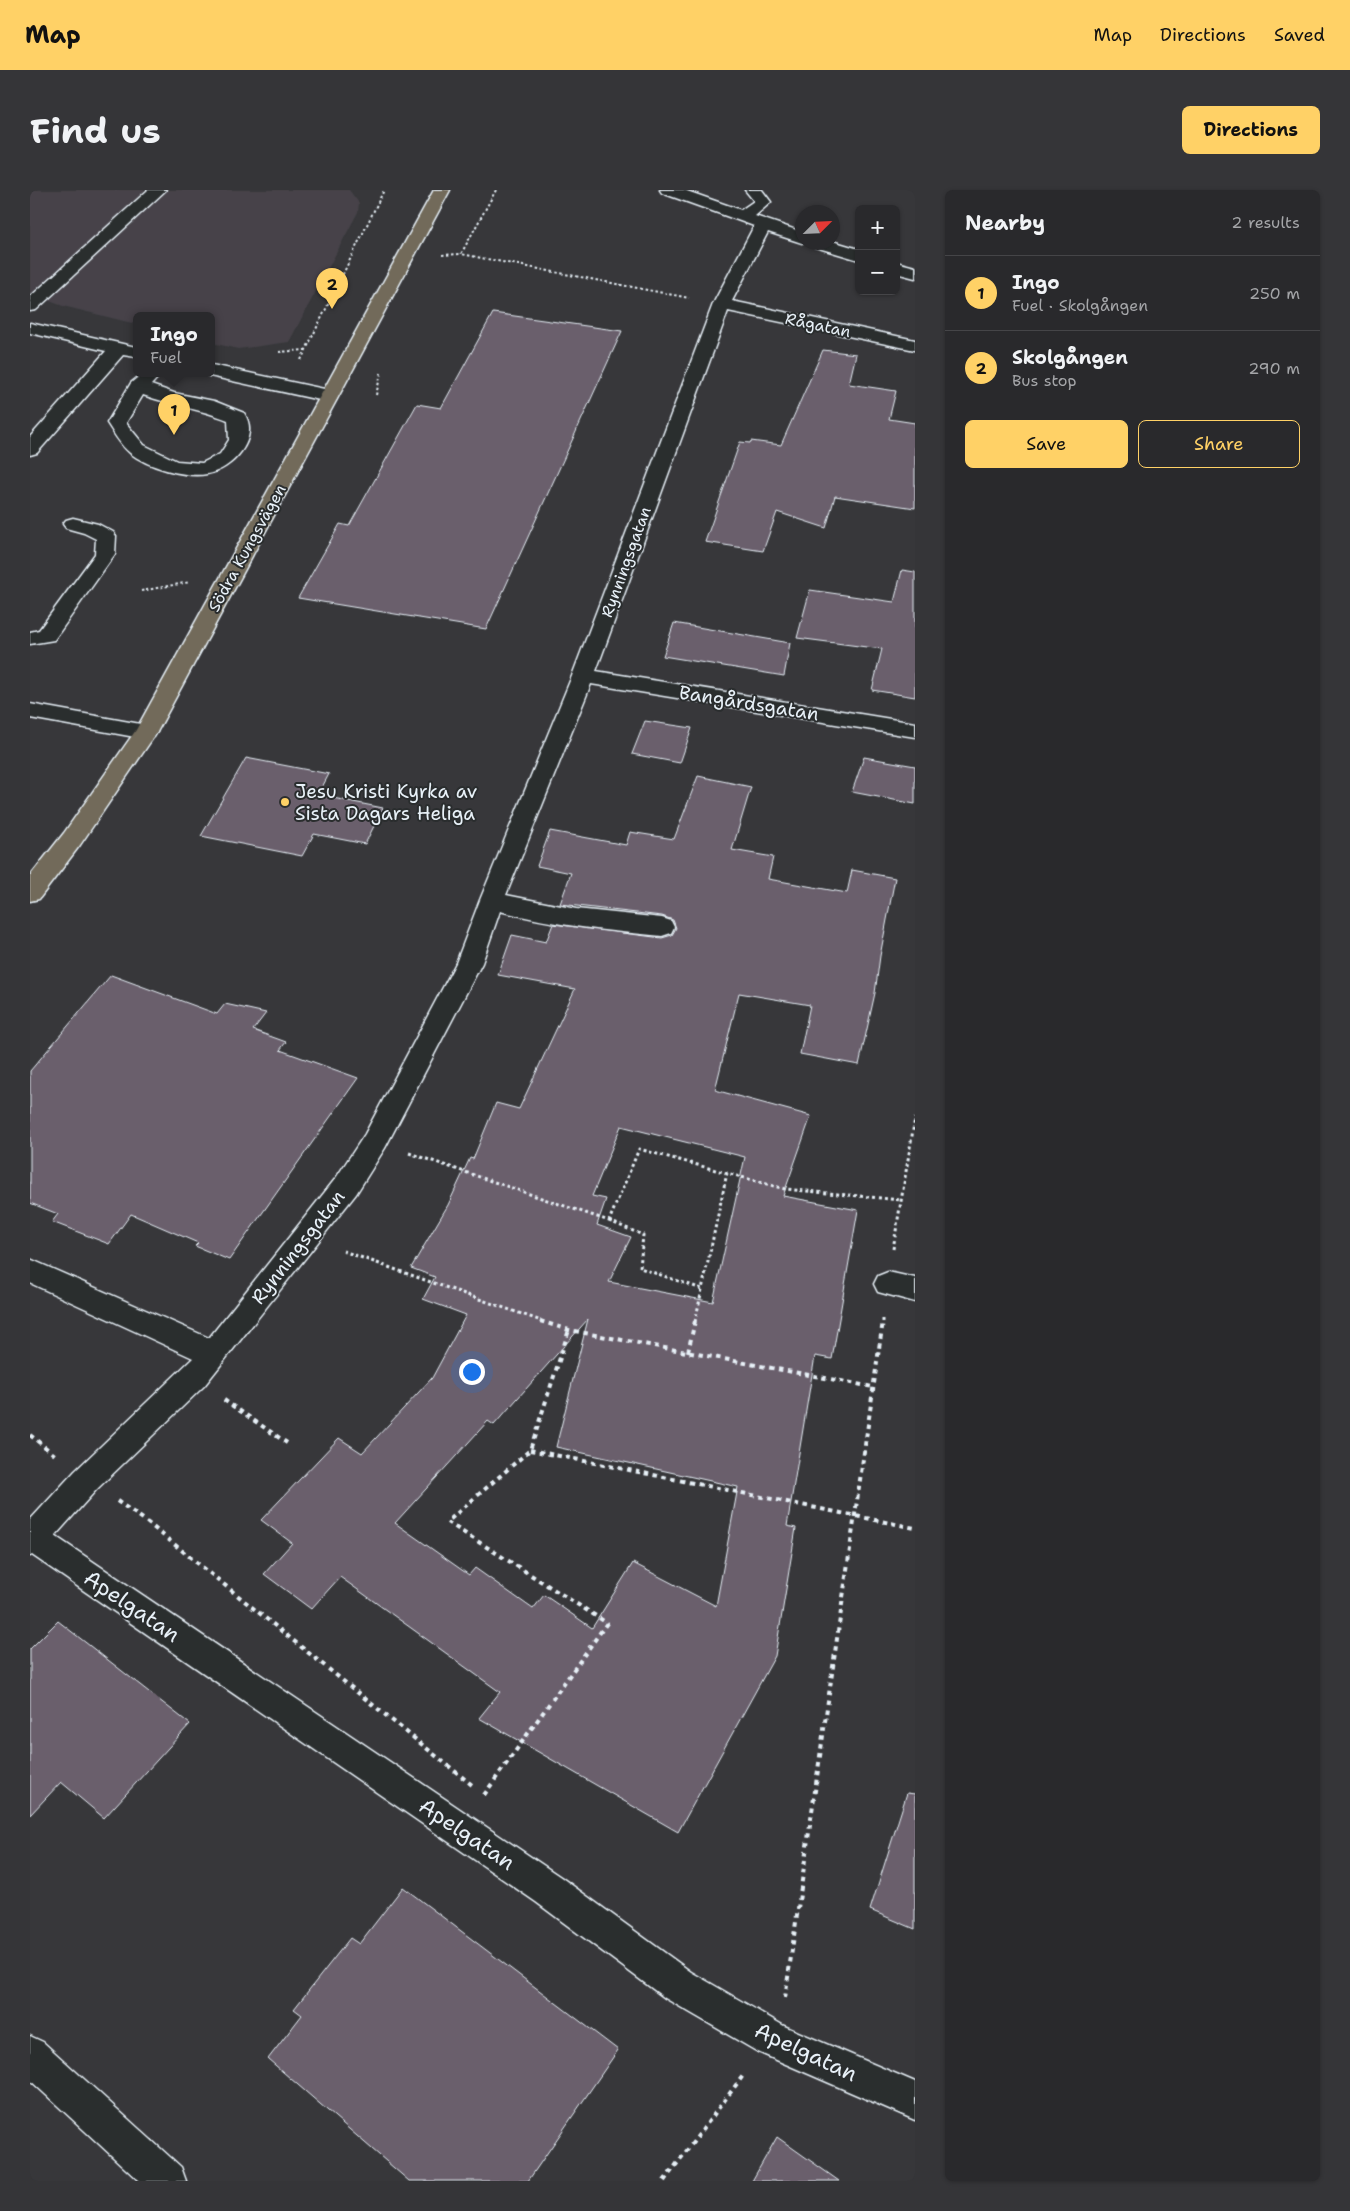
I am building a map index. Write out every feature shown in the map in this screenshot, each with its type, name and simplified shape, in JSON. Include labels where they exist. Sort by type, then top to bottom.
[{"type":"main road","name":"Södra Kungsvägen","points":[[30,893],[72,839],[146,732],[442,190]]},
{"type":"street","points":[[30,306],[158,190]]},
{"type":"street","points":[[668,190],[795,235]]},
{"type":"street","points":[[753,190],[763,202],[754,220]]},
{"type":"street","name":"Rynningsgatan","points":[[32,1540],[86,1480],[194,1377],[214,1354],[307,1238],[346,1186],[375,1141],[469,963],[492,900],[583,676],[754,220]]},
{"type":"street","points":[[840,249],[855,254]]},
{"type":"street","points":[[900,268],[915,273]]},
{"type":"street","name":"Rågatan","points":[[722,304],[915,346]]},
{"type":"street","points":[[30,328],[133,352]]},
{"type":"street","points":[[30,449],[118,349]]},
{"type":"street","points":[[84,361],[103,366]]},
{"type":"street","points":[[215,372],[329,396]]},
{"type":"street","points":[[138,387],[170,398],[207,405],[237,417],[239,440],[227,458],[204,469],[173,467],[137,450],[116,423],[138,387],[149,377]]},
{"type":"street","points":[[35,633],[106,554],[106,536],[91,528],[73,524]]},
{"type":"street","name":"Bangårdsgatan","points":[[583,676],[915,730]]},
{"type":"street","points":[[30,711],[146,732]]},
{"type":"street","points":[[492,900],[526,910],[578,919],[662,927]]},
{"type":"street","points":[[30,1270],[214,1354]]},
{"type":"street","points":[[888,1284],[915,1290]]},
{"type":"street","name":"Apelgatan","points":[[32,1540],[549,1890],[678,1985],[771,2039],[915,2101]]},
{"type":"street","points":[[30,2055],[167,2181]]},
{"type":"path","points":[[286,388],[312,340],[384,190]]},
{"type":"path","points":[[496,190],[461,254],[722,304]]},
{"type":"path","points":[[376,395],[382,370]]},
{"type":"path","points":[[141,591],[193,582],[188,590]]},
{"type":"path","points":[[664,2181],[771,2039],[784,2007],[888,1284],[915,1118]]},
{"type":"path","points":[[375,1141],[609,1221],[643,1235],[640,1268],[702,1289]]},
{"type":"path","points":[[609,1221],[639,1149],[785,1189],[901,1200]]},
{"type":"path","points":[[688,1352],[727,1173]]},
{"type":"path","points":[[307,1238],[506,1310],[569,1330],[873,1387]]},
{"type":"path","points":[[484,1795],[608,1623],[447,1522],[530,1450],[569,1330]]},
{"type":"path","points":[[194,1377],[287,1443]]},
{"type":"path","points":[[30,1434],[86,1480],[143,1519],[491,1800]]},
{"type":"path","points":[[530,1450],[915,1528]]},
{"type":"shaded area","points":[[30,190],[349,190],[359,203],[358,212],[289,342],[238,349],[215,344],[215,312],[133,312],[133,323],[30,296]]},
{"type":"building","points":[[493,313],[622,331],[486,629],[298,598],[340,524],[349,526],[417,404],[441,408]]},
{"type":"building","points":[[823,350],[856,354],[849,384],[896,391],[889,419],[915,423],[915,508],[835,496],[826,528],[777,512],[763,551],[705,542],[740,442],[750,443],[751,441],[781,445]]},
{"type":"building","points":[[902,570],[915,572],[915,697],[872,690],[882,649],[797,638],[810,590],[894,602]]},
{"type":"building","points":[[674,623],[790,643],[784,676],[663,656]]},
{"type":"building","points":[[645,721],[692,728],[680,763],[632,754]]},
{"type":"building","points":[[864,757],[915,766],[915,804],[852,792]]},
{"type":"building","name":"Jesu Kristi Kyrka av Sista Dagars Heliga","points":[[246,758],[329,774],[318,795],[383,808],[365,844],[314,834],[302,856],[201,836]]},
{"type":"building","points":[[698,776],[751,787],[732,850],[773,857],[768,879],[847,893],[852,870],[895,878],[875,993],[859,1065],[800,1054],[810,1005],[739,993],[715,1090],[811,1116],[783,1196],[858,1210],[832,1359],[815,1356],[787,1526],[796,1528],[775,1656],[678,1832],[479,1718],[500,1692],[340,1577],[311,1609],[264,1574],[292,1543],[261,1520],[339,1438],[362,1453],[432,1378],[466,1315],[423,1299],[435,1277],[411,1268],[448,1205],[470,1158],[473,1159],[496,1103],[519,1109],[575,989],[498,975],[512,935],[546,942],[553,924],[662,938],[672,935],[676,928],[673,920],[662,916],[560,904],[571,873],[537,866],[550,831],[626,845],[630,832],[674,839]],"holes":[[[621,1126],[745,1157],[713,1302],[609,1282],[631,1237],[597,1225],[606,1199],[592,1196]],[[588,1319],[556,1447],[738,1487],[716,1606],[633,1563],[592,1628],[544,1595],[533,1609],[475,1568],[469,1575],[395,1523],[488,1421],[494,1425]]]},
{"type":"building","points":[[111,975],[217,1014],[225,1004],[266,1013],[253,1030],[286,1042],[280,1050],[358,1078],[229,1260],[195,1246],[198,1243],[131,1214],[109,1244],[52,1222],[58,1214],[30,1203],[30,1071]]},
{"type":"building","points":[[58,1621],[190,1724],[104,1818],[61,1782],[30,1815],[30,1649]]},
{"type":"building","points":[[907,1793],[915,1794],[915,1929],[870,1910]]},
{"type":"building","points":[[403,1887],[618,2050],[528,2181],[409,2181],[268,2059],[302,2015],[294,2009],[350,1938],[359,1944]]},
{"type":"building","points":[[777,2137],[839,2181],[752,2181]]},
{"type":"place","name":"Skolgången","points":[[332,309]]},
{"type":"place","name":"Ingo","points":[[174,435]]},
{"type":"place","name":"Jesu Kristi Kyrka av Sista Dagars Heliga","points":[[285,802]]}]
